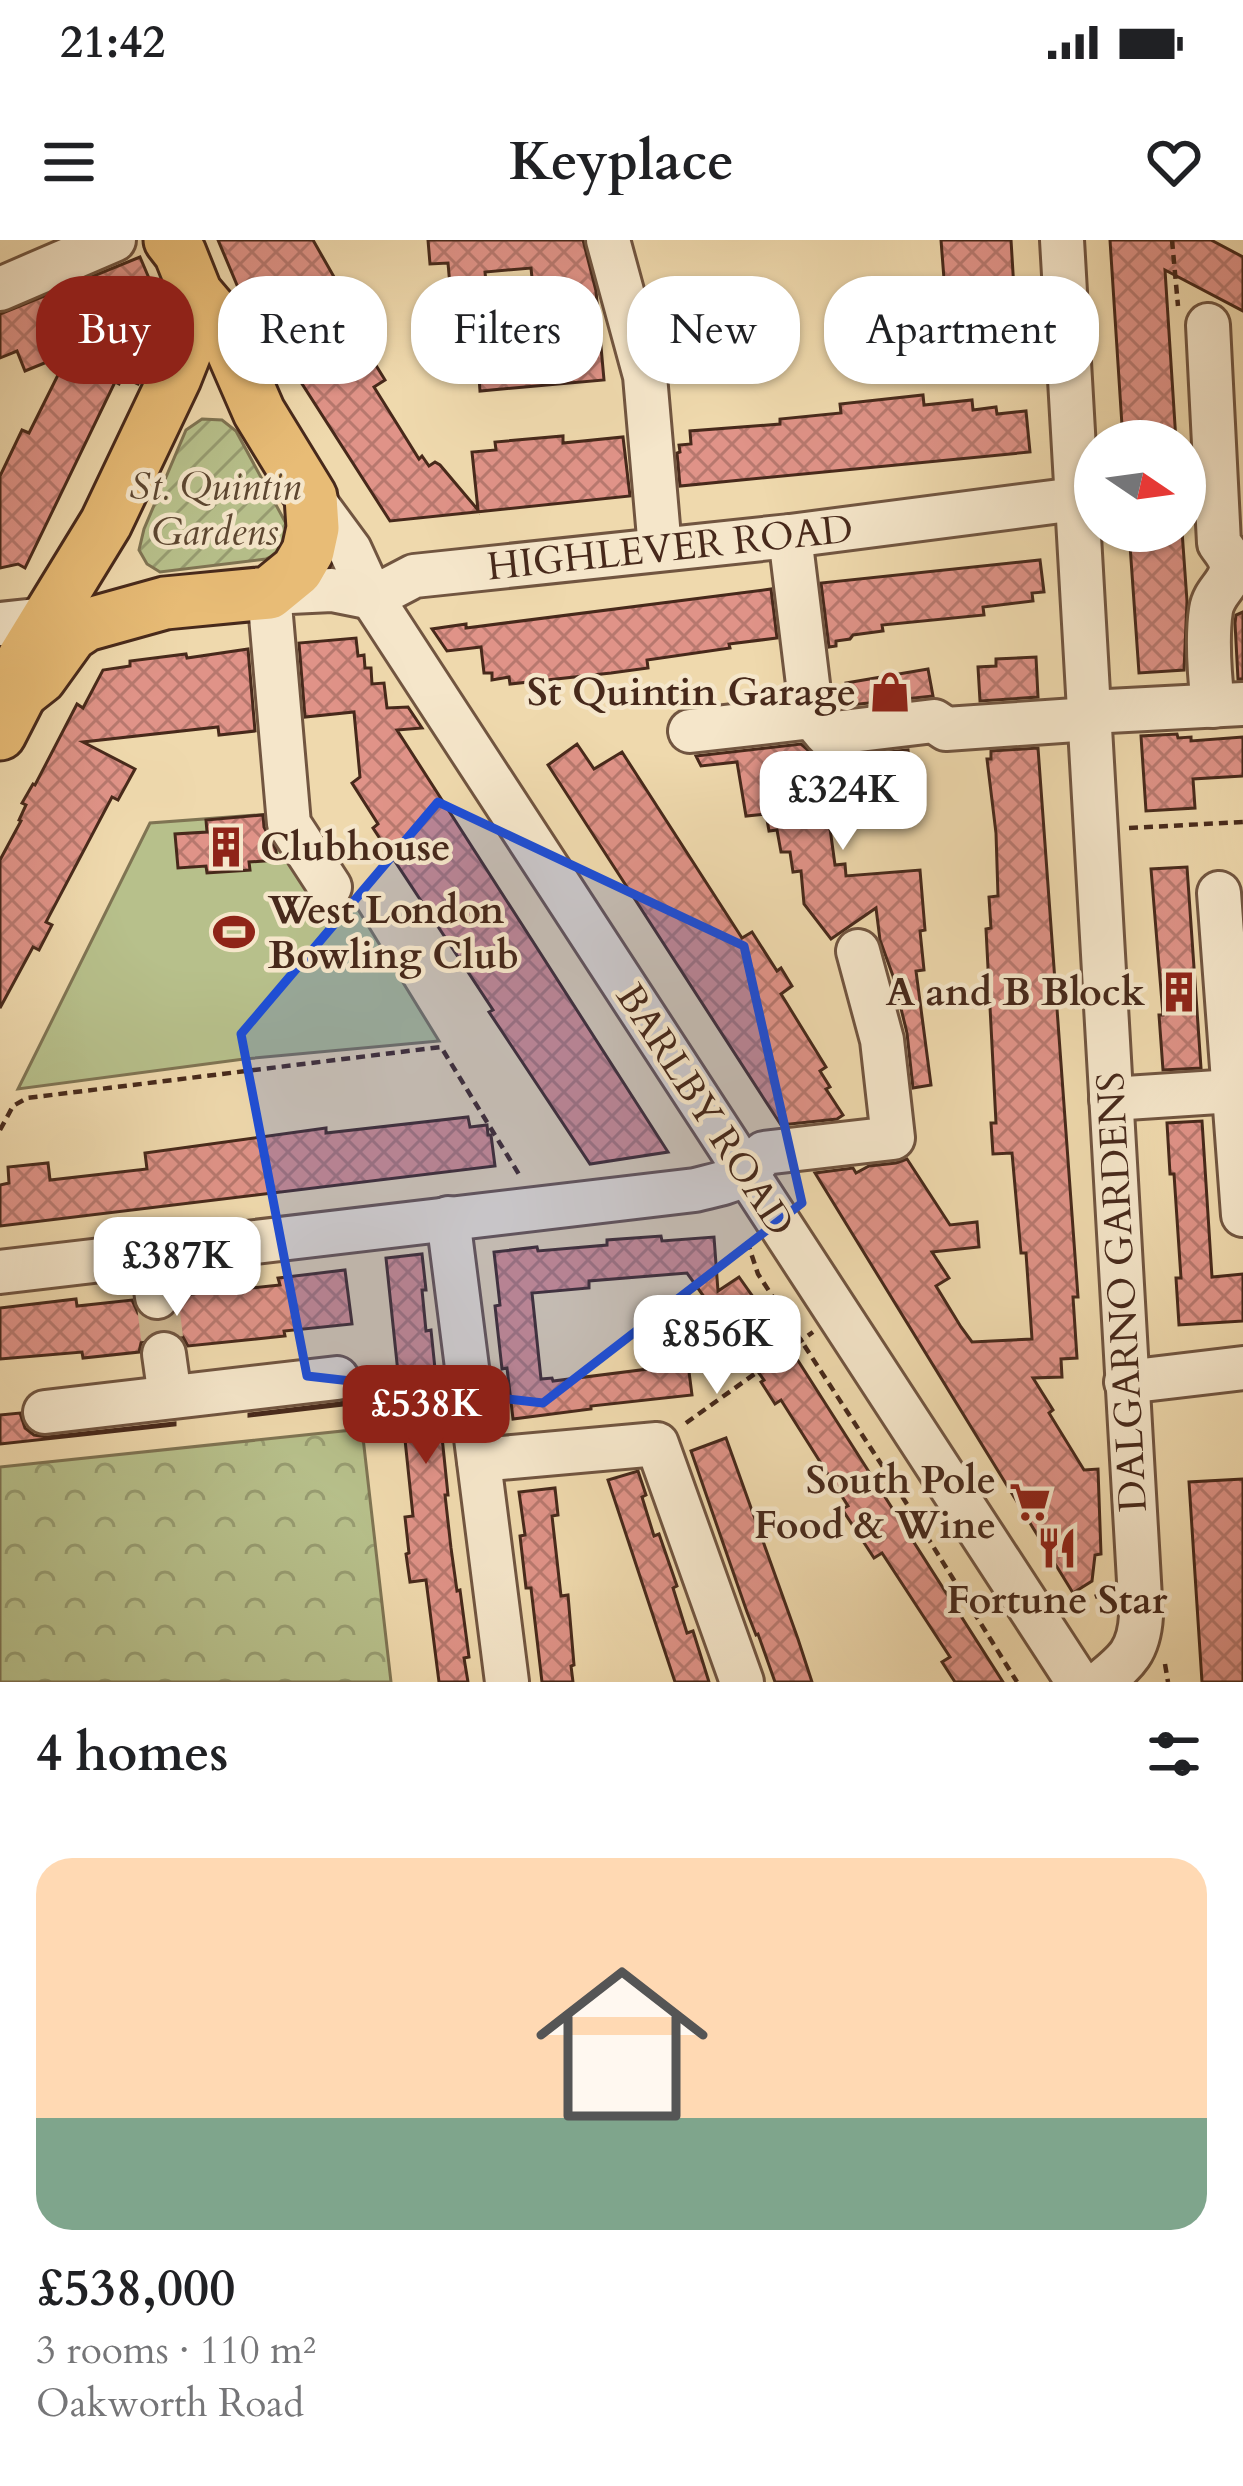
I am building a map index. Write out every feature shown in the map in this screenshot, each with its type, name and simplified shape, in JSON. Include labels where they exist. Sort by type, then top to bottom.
[{"type":"main road","points":[[10,713],[71,635],[86,625],[145,608],[269,593],[297,570],[308,551],[313,528],[311,497],[260,412],[219,320],[196,293],[170,240]]},
{"type":"main road","points":[[10,713],[24,656],[24,622],[106,523],[194,330],[196,293]]},
{"type":"main road","points":[[158,416],[184,404],[212,401],[260,412]]},
{"type":"main road","points":[[106,523],[108,552],[145,608]]},
{"type":"street","points":[[0,289],[114,240]]},
{"type":"street","points":[[608,240],[645,376],[660,549]]},
{"type":"street","name":"DALGARNO GARDENS","points":[[1062,240],[1074,462]]},
{"type":"street","points":[[790,536],[812,717],[826,734],[934,721],[946,729],[1228,705],[1211,609],[1231,572],[1230,559],[1219,543],[1208,326]]},
{"type":"street","points":[[311,497],[350,550],[372,598]]},
{"type":"street","name":"HIGHLEVER ROAD","points":[[372,598],[414,576],[790,536],[1074,499]]},
{"type":"street","name":"DALGARNO GARDENS","points":[[1079,552],[1141,1616],[1134,1651],[1102,1682]]},
{"type":"street","points":[[330,887],[289,824],[269,593],[332,590],[372,598]]},
{"type":"street","name":"BARLBY ROAD","points":[[372,598],[1078,1682]]},
{"type":"street","points":[[690,731],[812,717]]},
{"type":"street","points":[[1219,893],[1243,1215]]},
{"type":"street","points":[[0,1272],[695,1190],[746,1174],[764,1153],[893,1138],[882,1040],[858,951]]},
{"type":"street","points":[[1111,1099],[1233,1091]]},
{"type":"street","points":[[448,1218],[507,1682]]},
{"type":"street","points":[[151,1253],[157,1297]]},
{"type":"street","points":[[164,1354],[170,1397]]},
{"type":"street","points":[[1126,1382],[1243,1368]]},
{"type":"street","points":[[45,1412],[337,1378]]},
{"type":"street","points":[[479,1460],[657,1444],[742,1682]]},
{"type":"path","points":[[1172,240],[1179,319],[1208,326]]},
{"type":"path","points":[[1096,830],[1243,822]]},
{"type":"path","points":[[0,1130],[13,1106],[27,1097],[441,1047],[537,1208]]},
{"type":"path","points":[[746,1236],[758,1274],[804,1339],[1017,1682]]},
{"type":"path","points":[[657,1444],[804,1339]]},
{"type":"path","points":[[905,1501],[916,1494]]},
{"type":"path","points":[[1066,1609],[1112,1590],[1113,1605]]},
{"type":"highlighted area","points":[[438,802],[744,946],[802,1203],[543,1403],[307,1376],[241,1034]]},
{"type":"green space","name":"St. Quintin Gardens","points":[[202,419],[222,420],[236,431],[289,529],[289,542],[266,559],[160,572],[147,564],[139,550],[144,529],[186,430]]},
{"type":"green space","name":"West London Bowling Club","points":[[298,812],[439,1041],[244,1059],[18,1089],[150,823]]},
{"type":"green space","points":[[362,1429],[391,1682],[0,1682],[0,1467]]},
{"type":"building","points":[[218,240],[313,240],[333,276],[233,276]]},
{"type":"building","points":[[428,240],[583,240],[592,276],[532,276],[531,268],[449,276],[448,263],[430,264]]},
{"type":"building","points":[[941,240],[1011,240],[1013,276],[944,276]]},
{"type":"building","points":[[1110,240],[1211,240],[1243,257],[1243,311],[1165,270],[1175,420],[1122,420]]},
{"type":"building","points":[[140,257],[148,276],[93,276]]},
{"type":"building","points":[[36,299],[36,366],[25,371],[17,351],[0,358],[0,314]]},
{"type":"building","points":[[54,384],[114,384],[25,568],[18,564],[0,568],[0,476],[22,430],[29,433]]},
{"type":"building","points":[[302,384],[379,384],[374,387],[419,459],[422,456],[429,466],[440,465],[478,510],[472,452],[496,450],[495,442],[563,436],[563,443],[623,437],[630,496],[390,521]]},
{"type":"building","points":[[480,384],[559,384],[480,391]]},
{"type":"building","points":[[923,395],[924,405],[972,400],[973,410],[1026,411],[1030,452],[680,486],[677,453],[679,445],[691,444],[690,431],[780,424],[780,419],[841,413],[840,404]]},
{"type":"building","points":[[1130,552],[1184,552],[1184,670],[1139,673]]},
{"type":"building","points":[[1040,560],[1044,592],[1032,593],[1033,601],[983,607],[984,615],[882,625],[883,631],[853,635],[829,647],[821,583]]},
{"type":"building","points":[[771,589],[777,638],[647,660],[648,668],[611,673],[510,684],[509,677],[492,680],[492,673],[484,673],[481,647],[447,651],[432,629],[466,624],[466,628]]},
{"type":"building","points":[[1243,612],[1243,679],[1238,679],[1235,623],[1236,615]]},
{"type":"building","points":[[356,638],[358,656],[364,655],[365,668],[371,668],[372,684],[384,683],[387,708],[408,707],[422,728],[397,730],[668,1152],[590,1164],[373,828],[378,824],[352,783],[360,777],[354,712],[305,717],[299,643]]},
{"type":"building","points":[[248,649],[255,731],[219,735],[218,727],[83,742],[135,769],[118,800],[112,797],[46,922],[52,925],[39,950],[33,947],[0,1008],[0,860],[21,821],[26,805],[22,803],[77,704],[83,708],[103,670],[130,666],[130,661]]},
{"type":"building","points":[[1036,657],[1038,697],[980,701],[978,667],[996,666],[996,659]]},
{"type":"building","name":"St Quintin Garage","points":[[928,669],[933,696],[850,705],[846,683]]},
{"type":"building","points":[[1177,734],[1191,741],[1243,737],[1243,776],[1193,779],[1195,808],[1146,811],[1141,736]]},
{"type":"building","points":[[577,744],[594,769],[622,752],[742,938],[752,932],[777,971],[781,968],[792,986],[781,994],[826,1067],[820,1071],[830,1087],[826,1089],[843,1115],[781,1125],[548,765]]},
{"type":"building","points":[[801,744],[816,757],[828,759],[908,750],[913,802],[892,804],[893,815],[829,821],[835,865],[845,864],[846,876],[920,870],[924,970],[916,971],[931,1085],[913,1088],[907,1033],[880,940],[876,908],[831,939],[804,904],[801,871],[793,872],[790,852],[781,852],[777,830],[769,831],[766,814],[746,816],[737,762],[701,766],[696,756]]},
{"type":"building","points":[[1038,748],[1078,1297],[1073,1297],[1077,1358],[1061,1359],[1062,1377],[1033,1378],[1084,1470],[1098,1469],[1101,1554],[1095,1555],[1092,1581],[1073,1593],[815,1173],[853,1168],[856,1173],[907,1159],[950,1225],[977,1222],[979,1247],[932,1252],[949,1278],[936,1286],[961,1327],[972,1342],[1032,1339],[1012,1153],[993,1154],[991,1123],[996,1123],[986,929],[991,928],[989,897],[998,896],[987,759],[991,751]]},
{"type":"building","name":"Clubhouse","points":[[263,815],[277,860],[249,862],[250,870],[207,873],[206,866],[178,868],[175,834],[207,832],[206,820]]},
{"type":"building","name":"A and B Block","points":[[1187,867],[1201,1068],[1163,1070],[1151,869]]},
{"type":"building","points":[[468,1117],[470,1127],[487,1125],[495,1166],[0,1226],[0,1185],[9,1183],[8,1167],[48,1163],[50,1180],[147,1169],[145,1153],[326,1128],[326,1133]]},
{"type":"building","points":[[1202,1121],[1212,1277],[1243,1274],[1243,1321],[1179,1325],[1176,1278],[1181,1278],[1167,1123]]},
{"type":"building","points":[[661,1236],[662,1241],[714,1237],[718,1291],[739,1277],[797,1359],[1003,1682],[955,1682],[942,1662],[950,1657],[882,1553],[874,1558],[842,1509],[848,1506],[781,1400],[775,1404],[764,1380],[687,1273],[589,1281],[589,1288],[532,1293],[541,1379],[688,1364],[692,1395],[513,1419],[507,1368],[502,1369],[494,1252],[607,1245],[607,1240]]},
{"type":"building","points":[[422,1254],[426,1331],[431,1330],[451,1548],[469,1657],[464,1658],[468,1682],[439,1682],[426,1580],[410,1582],[406,1554],[405,1517],[413,1516],[386,1258]]},
{"type":"building","points":[[345,1270],[352,1324],[188,1346],[175,1331],[162,1329],[148,1335],[139,1352],[0,1359],[0,1308],[76,1299],[77,1306],[132,1300],[146,1320],[159,1322],[180,1308],[182,1295],[280,1285],[278,1278]]},
{"type":"building","points":[[360,1389],[361,1403],[249,1416],[340,1403]]},
{"type":"building","points":[[20,1413],[25,1428],[47,1437],[175,1425],[0,1444],[0,1415]]},
{"type":"building","points":[[726,1438],[812,1682],[775,1682],[747,1612],[691,1451]]},
{"type":"building","points":[[638,1471],[654,1536],[659,1534],[687,1633],[693,1631],[709,1682],[675,1682],[608,1480]]},
{"type":"building","points":[[1243,1479],[1243,1682],[1202,1682],[1189,1482]]},
{"type":"building","points":[[555,1488],[558,1515],[552,1516],[561,1596],[568,1595],[573,1682],[542,1682],[520,1536],[525,1535],[519,1492]]},
{"type":"tunnel","points":[[157,1297],[164,1354]]},
{"type":"place","name":"St Quintin Garage","points":[[890,692]]},
{"type":"place","name":"Clubhouse","points":[[226,847]]},
{"type":"place","name":"West London Bowling Club","points":[[234,932]]},
{"type":"place","name":"A and B Block","points":[[1179,992]]},
{"type":"place","name":"South Pole Food & Wine","points":[[1030,1502]]},
{"type":"place","name":"Fortune Star","points":[[1057,1548]]}]
